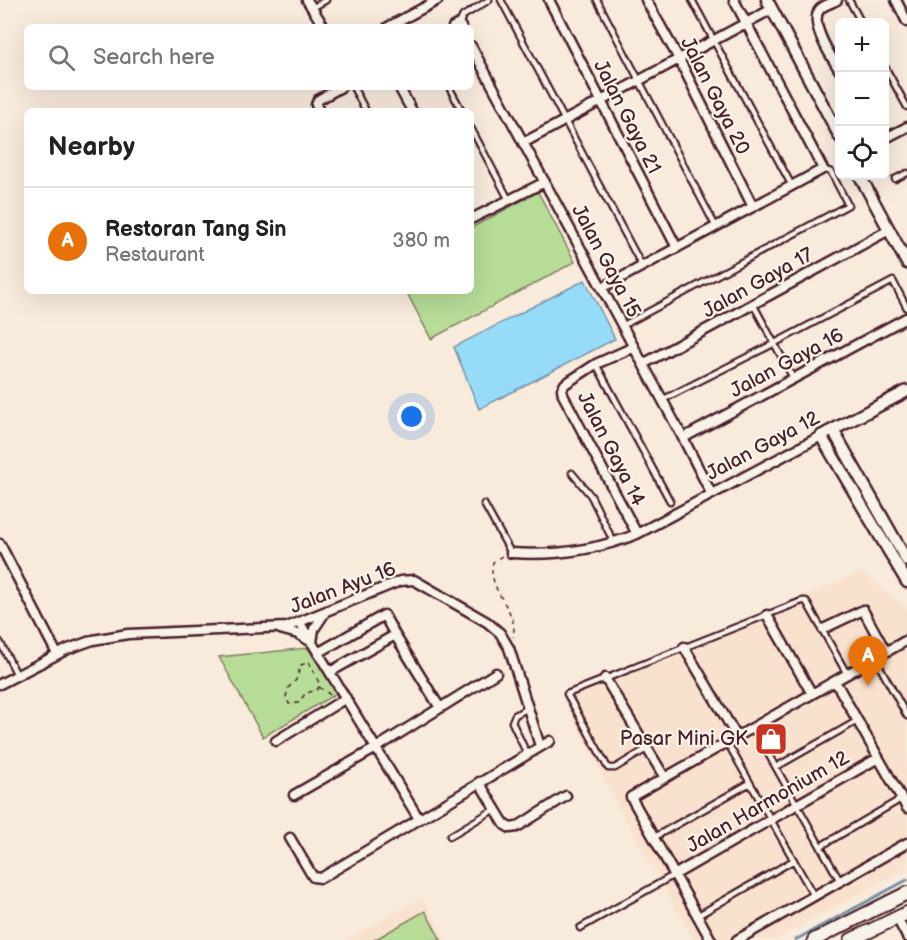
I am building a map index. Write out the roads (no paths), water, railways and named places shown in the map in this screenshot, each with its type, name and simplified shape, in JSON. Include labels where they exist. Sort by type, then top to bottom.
[{"type":"main road","points":[[814,940],[907,893]]},
{"type":"main road","points":[[851,940],[902,915]]},
{"type":"street","points":[[394,24],[438,0]]},
{"type":"street","name":"Jalan Gaya 21","points":[[549,0],[677,248]]},
{"type":"street","name":"Jalan Gaya 20","points":[[646,0],[679,59],[753,207]]},
{"type":"street","points":[[602,288],[823,169],[734,0]]},
{"type":"street","points":[[835,62],[816,27],[816,17],[820,9],[837,0]]},
{"type":"street","points":[[896,0],[907,22]]},
{"type":"street","points":[[309,4],[322,24]]},
{"type":"street","points":[[523,143],[714,41],[746,23],[770,5],[835,128]]},
{"type":"street","name":"Jalan Gaya 15","points":[[474,52],[711,493]]},
{"type":"street","points":[[318,108],[318,100],[336,90]]},
{"type":"street","points":[[401,90],[410,108]]},
{"type":"street","points":[[889,137],[907,127]]},
{"type":"street","points":[[862,180],[907,263]]},
{"type":"street","points":[[474,218],[545,182]]},
{"type":"street","name":"Jalan Gaya 17","points":[[643,364],[889,230]]},
{"type":"street","name":"Jalan Gaya 16","points":[[683,438],[907,318]]},
{"type":"street","name":"Jalan Gaya 14","points":[[634,347],[596,364],[565,384],[562,389],[563,395],[637,534]]},
{"type":"street","name":"Jalan Gaya 12","points":[[511,553],[596,548],[637,534],[907,391]]},
{"type":"street","points":[[833,430],[907,561]]},
{"type":"street","points":[[821,436],[907,582]]},
{"type":"street","points":[[0,544],[57,654]]},
{"type":"street","name":"Jalan Ayu 16","points":[[0,684],[57,654],[108,636],[274,628],[300,623],[400,581],[414,580],[496,628],[507,643],[540,746]]},
{"type":"street","points":[[823,629],[862,610],[886,652]]},
{"type":"street","points":[[312,643],[317,622],[327,612]]},
{"type":"street","points":[[318,653],[384,615],[440,708]]},
{"type":"street","points":[[767,615],[812,694]]},
{"type":"street","points":[[300,623],[419,819]]},
{"type":"street","points":[[274,628],[298,634],[312,643]]},
{"type":"street","points":[[330,672],[395,635]]},
{"type":"street","points":[[711,940],[631,798],[907,640]]},
{"type":"street","points":[[684,647],[737,737]]},
{"type":"street","points":[[294,795],[376,748],[496,673]]},
{"type":"street","points":[[605,678],[665,778]]},
{"type":"street","points":[[835,681],[907,808]]},
{"type":"street","points":[[276,741],[346,698]]},
{"type":"street","points":[[290,838],[311,875],[318,879],[550,741]]},
{"type":"street","name":"Jalan Harmonium 12","points":[[674,875],[878,758]]},
{"type":"street","points":[[479,782],[505,825],[514,828],[566,796]]},
{"type":"street","points":[[737,940],[907,843]]},
{"type":"street","points":[[900,940],[907,937],[902,915]]},
{"type":"lane","points":[[309,4],[326,0]]},
{"type":"lane","points":[[459,24],[463,16],[489,0]]},
{"type":"lane","points":[[501,0],[642,266]]},
{"type":"lane","points":[[597,0],[716,227]]},
{"type":"lane","points":[[692,0],[792,186]]},
{"type":"lane","points":[[849,0],[859,18]]},
{"type":"lane","points":[[889,72],[907,107]]},
{"type":"lane","points":[[355,90],[364,108]]},
{"type":"lane","points":[[451,90],[460,108]]},
{"type":"lane","points":[[474,134],[509,200]]},
{"type":"lane","points":[[622,326],[848,206],[831,172],[823,169]]},
{"type":"lane","points":[[895,179],[907,173]]},
{"type":"lane","points":[[662,400],[775,344],[893,280],[907,308]]},
{"type":"lane","points":[[753,304],[793,378]]},
{"type":"lane","points":[[596,364],[670,501]]},
{"type":"lane","points":[[572,473],[591,496],[614,543]]},
{"type":"lane","points":[[484,504],[511,553]]},
{"type":"lane","points":[[648,748],[615,768],[608,768],[567,696],[568,693],[804,601],[823,629],[848,674]]},
{"type":"lane","points":[[0,642],[17,675]]},
{"type":"lane","points":[[875,658],[907,716]]},
{"type":"lane","points":[[527,754],[512,722],[516,714],[529,707]]},
{"type":"lane","points":[[776,767],[857,721]]},
{"type":"lane","points":[[753,727],[840,881]]},
{"type":"lane","points":[[727,742],[814,896]]},
{"type":"lane","points":[[653,838],[750,783]]},
{"type":"lane","points":[[820,846],[901,798]]},
{"type":"lane","points":[[450,836],[495,809]]},
{"type":"lane","points":[[697,916],[794,860]]},
{"type":"lane","points":[[580,928],[674,875]]},
{"type":"water","points":[[585,280],[615,339],[479,409],[454,347]]},
{"type":"waterway","points":[[795,940],[907,880]]},
{"type":"place","name":"Restoran Tang Sin","points":[[868,686]]},
{"type":"place","name":"Pasar Mini GK","points":[[771,739]]}]
